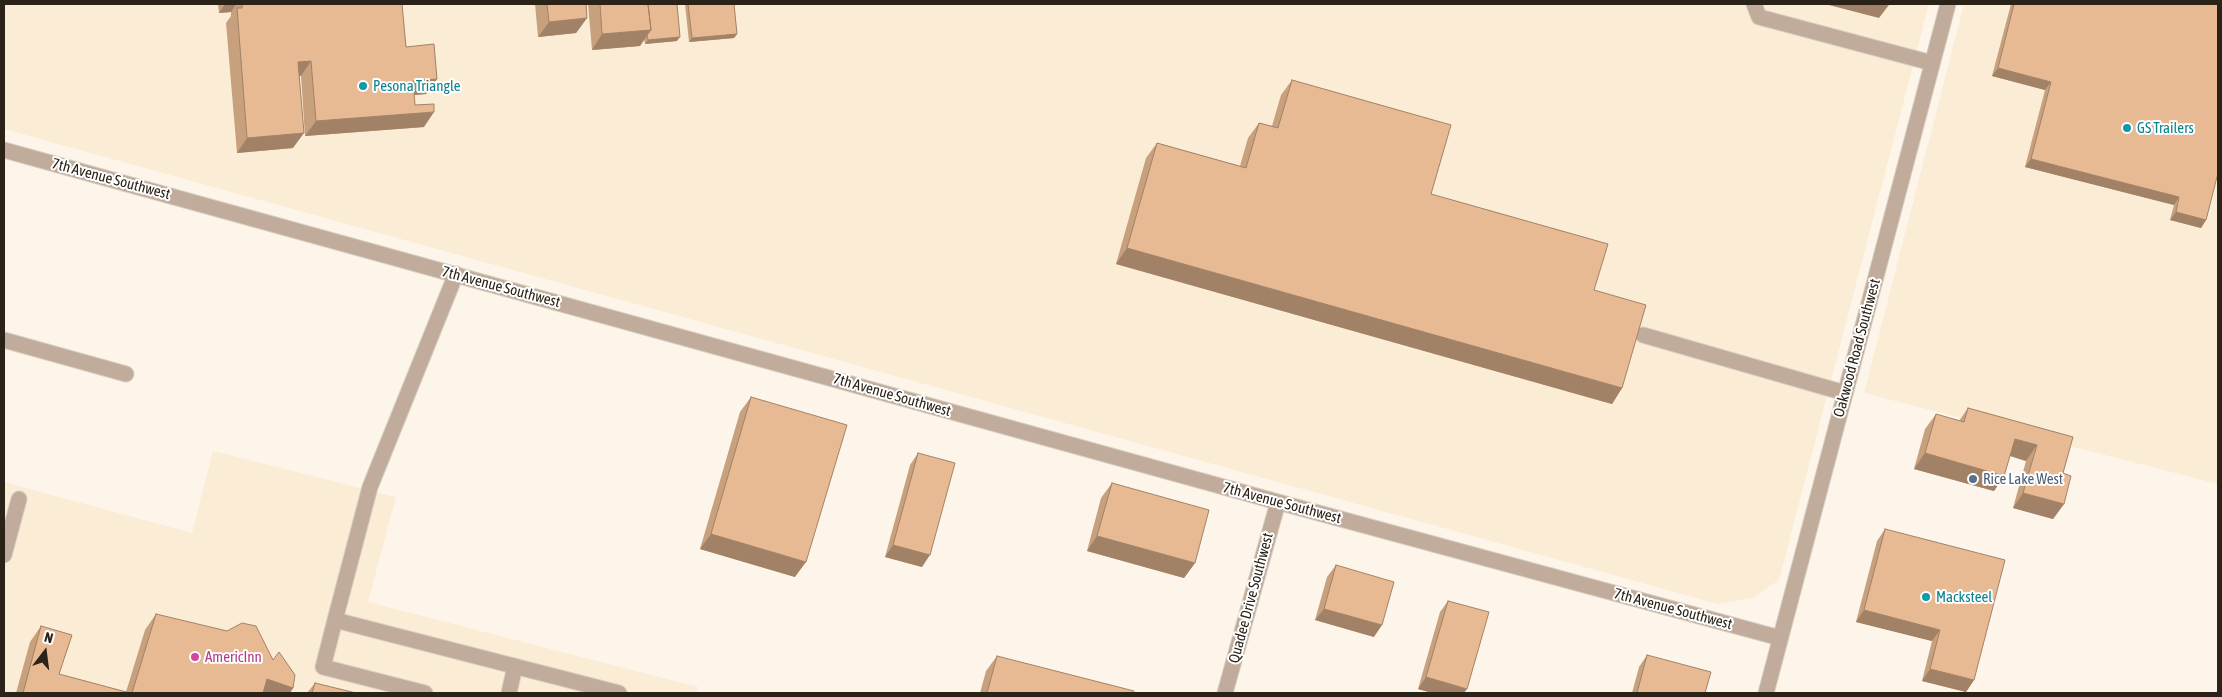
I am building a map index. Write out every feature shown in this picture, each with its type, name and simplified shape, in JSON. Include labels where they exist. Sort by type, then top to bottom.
[{"type":"street","points":[[1754,4],[1759,17],[1932,63]]},
{"type":"street","name":"Oakwood Road Southwest","points":[[1766,693],[1948,4]]},
{"type":"street","name":"7th Avenue Southwest","points":[[4,150],[1278,502],[1780,638]]},
{"type":"street","points":[[426,693],[323,667],[370,487],[456,274]]},
{"type":"street","points":[[1643,335],[1845,393]]},
{"type":"street","points":[[4,340],[126,374]]},
{"type":"street","points":[[4,555],[19,499]]},
{"type":"street","name":"Quadee Drive Southwest","points":[[1225,693],[1278,502]]},
{"type":"street","points":[[335,620],[515,666],[562,686],[616,693]]},
{"type":"street","points":[[509,693],[515,666]]},
{"type":"shaded area","points":[[4,4],[1929,4],[1779,580],[1753,598],[1718,604],[4,129]]},
{"type":"shaded area","points":[[1964,4],[2218,4],[2218,484],[1864,393]]},
{"type":"shaded area","points":[[213,451],[396,497],[368,602],[698,687],[696,693],[4,693],[4,482],[192,533]]},
{"type":"building","name":"Pesona Triangle","points":[[242,4],[402,4],[406,47],[434,44],[437,79],[413,81],[415,105],[434,104],[434,112],[316,121],[311,61],[298,62],[304,133],[247,138],[237,8],[242,8]]},
{"type":"building","points":[[547,4],[586,4],[587,18],[549,22]]},
{"type":"building","points":[[600,4],[648,4],[651,30],[602,34]]},
{"type":"building","points":[[648,4],[677,4],[680,37],[648,40],[647,35],[651,30]]},
{"type":"building","points":[[688,4],[734,4],[737,34],[692,38]]},
{"type":"building","name":"GS Trailers","points":[[2014,4],[2218,4],[2218,173],[2206,220],[2176,212],[2179,197],[2031,159],[2051,82],[1998,68]]},
{"type":"building","points":[[1292,80],[1451,125],[1431,194],[1608,244],[1594,290],[1646,305],[1622,388],[1127,248],[1157,143],[1246,168],[1259,123],[1278,128]]},
{"type":"building","points":[[751,397],[847,425],[806,562],[711,534]]},
{"type":"building","points":[[1968,408],[2073,437],[2063,473],[2071,476],[2064,504],[2023,493],[2037,445],[2015,439],[2004,476],[1925,453],[1936,414],[1964,422]]},
{"type":"building","points":[[918,453],[955,463],[930,555],[893,545]]},
{"type":"building","points":[[1112,483],[1209,510],[1195,563],[1097,536]]},
{"type":"building","name":"Macksteel","points":[[1885,529],[2005,560],[1974,680],[1930,669],[1940,630],[1864,610]]},
{"type":"building","points":[[1336,565],[1394,582],[1382,625],[1324,609]]},
{"type":"building","points":[[1448,601],[1489,612],[1467,689],[1426,677]]},
{"type":"building","name":"AmericInn","points":[[156,614],[227,631],[242,623],[256,626],[273,660],[279,652],[295,675],[293,688],[267,679],[263,693],[132,693]]},
{"type":"building","points":[[41,626],[72,635],[59,674],[130,693],[23,693]]},
{"type":"building","points":[[1647,655],[1711,672],[1705,693],[1637,693]]},
{"type":"building","points":[[997,656],[1134,691],[1133,693],[987,693]]},
{"type":"building","points":[[315,683],[356,693],[312,693]]},
{"type":"place","name":"Pesona Triangle","points":[[363,86]]},
{"type":"place","name":"GS Trailers","points":[[2127,128]]},
{"type":"place","name":"Rice Lake West","points":[[1973,479]]},
{"type":"place","name":"Macksteel","points":[[1926,597]]},
{"type":"place","name":"AmericInn","points":[[195,657]]}]
